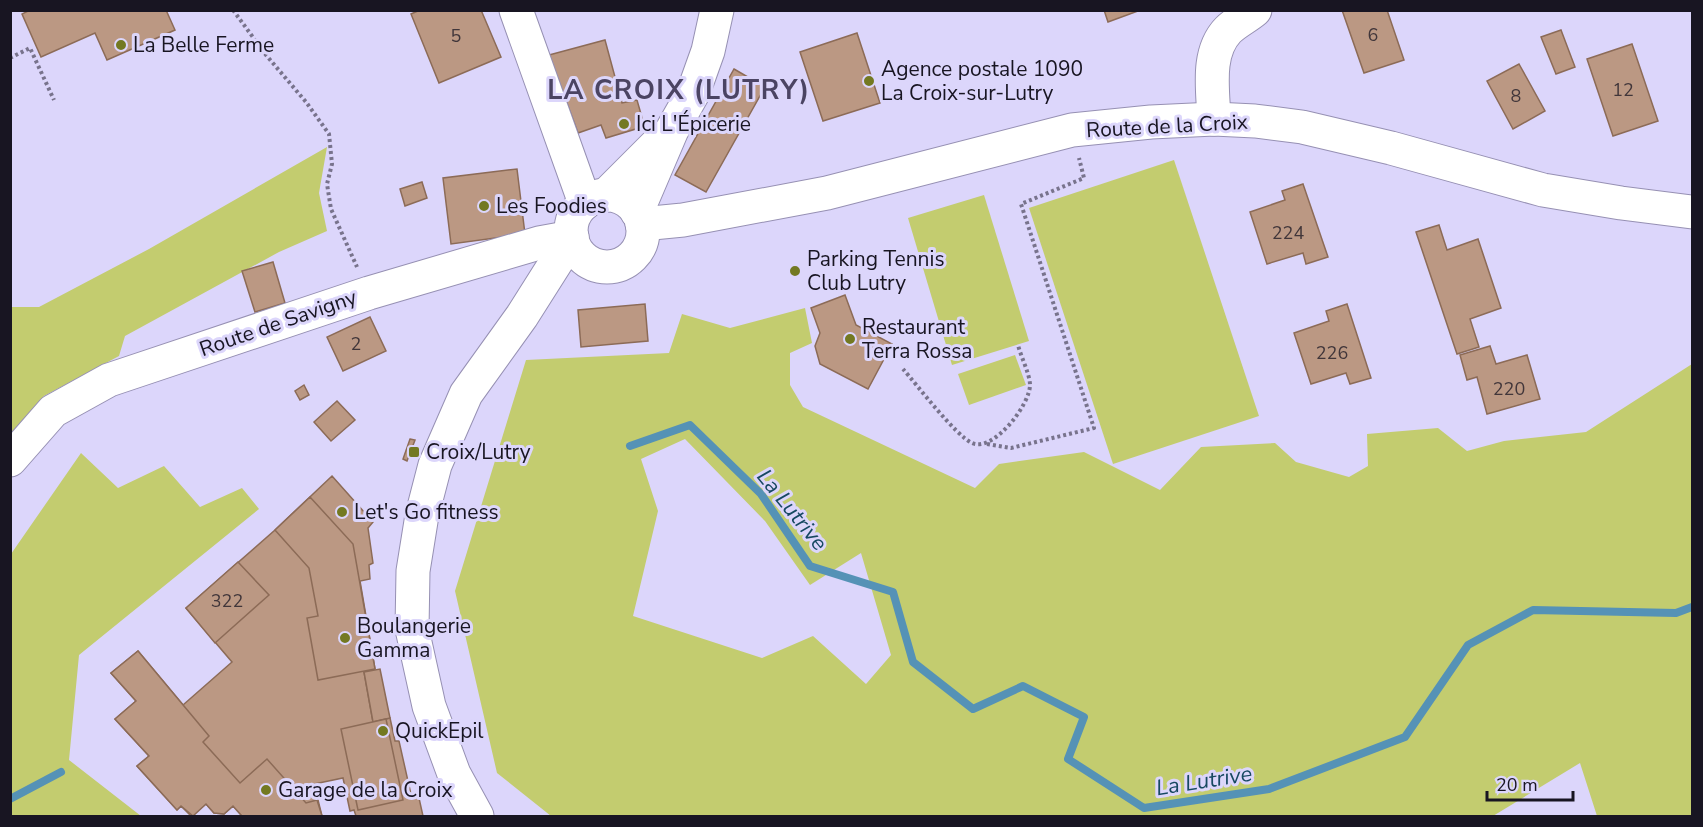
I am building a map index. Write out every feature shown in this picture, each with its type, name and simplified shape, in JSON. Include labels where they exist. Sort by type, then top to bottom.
[{"type":"street","points":[[516,10],[595,199]]},
{"type":"street","points":[[672,130],[573,219],[572,237],[576,249],[583,258],[593,264],[615,266],[634,255],[640,246],[642,235],[640,218],[672,130],[693,93],[708,51],[717,10]]},
{"type":"street","points":[[1214,119],[1212,68],[1218,43],[1229,29],[1255,10]]},
{"type":"street","name":"Route de la Croix","points":[[640,218],[683,220],[827,194],[1072,130],[1151,122],[1214,119],[1302,127],[1391,148],[1543,190],[1692,212]]},
{"type":"street","points":[[595,199],[618,197],[629,203],[640,218]]},
{"type":"street","points":[[477,816],[454,774],[429,706],[412,629],[413,571],[422,514],[435,465],[466,394],[522,316],[572,237]]},
{"type":"street","name":"Route de Savigny","points":[[10,460],[53,411],[109,380],[369,293],[539,243],[572,237]]},
{"type":"street","points":[[522,316],[593,264]]},
{"type":"path","points":[[233,10],[266,55],[306,102],[328,134],[332,164],[327,184],[331,209],[359,271]]},
{"type":"path","points":[[10,58],[30,48],[54,99]]},
{"type":"path","points":[[903,369],[959,434],[973,444],[1011,448],[1094,428],[1021,204],[1084,178],[1078,155]]},
{"type":"path","points":[[987,444],[1025,405],[1030,385],[1018,345]]},
{"type":"green space","points":[[327,147],[319,193],[327,231],[279,252],[125,336],[119,356],[44,396],[11,437],[11,307],[39,307],[149,249]]},
{"type":"green space","points":[[1174,160],[1259,416],[1113,464],[1029,208]]},
{"type":"green space","points":[[984,195],[1029,341],[952,365],[908,218]]},
{"type":"green space","points":[[805,308],[812,343],[790,353],[790,385],[803,407],[975,488],[999,464],[1084,452],[1160,490],[1201,447],[1275,443],[1296,462],[1349,477],[1368,466],[1367,434],[1438,428],[1467,451],[1504,441],[1586,432],[1692,364],[1692,816],[1597,816],[1580,763],[1493,816],[551,816],[497,773],[455,591],[526,360],[669,353],[682,314],[730,328]],"holes":[[[685,439],[765,521],[810,585],[861,553],[891,655],[866,684],[813,636],[762,658],[633,616],[658,511],[641,459]]]},
{"type":"green space","points":[[1015,355],[1026,385],[969,405],[958,374]]},
{"type":"green space","points":[[81,453],[118,488],[164,466],[200,507],[242,488],[259,509],[79,655],[69,760],[141,816],[11,816],[11,554]]},
{"type":"building","name":"La Belle Ferme","points":[[30,10],[166,10],[175,30],[107,60],[95,33],[41,57],[22,14]]},
{"type":"building","points":[[420,10],[481,10],[501,57],[439,83],[411,14]]},
{"type":"building","points":[[1104,10],[1138,10],[1138,11],[1108,22]]},
{"type":"building","points":[[1342,10],[1387,10],[1404,60],[1364,73]]},
{"type":"building","points":[[1561,30],[1575,67],[1556,74],[1541,37]]},
{"type":"building","points":[[857,33],[880,103],[823,121],[800,52]]},
{"type":"building","points":[[605,40],[622,103],[637,100],[643,121],[639,128],[606,138],[601,125],[578,133],[549,55]]},
{"type":"building","points":[[1632,44],[1658,121],[1613,136],[1587,59]]},
{"type":"building","points":[[1519,64],[1545,111],[1513,129],[1487,81]]},
{"type":"building","points":[[734,69],[765,87],[706,192],[675,175]]},
{"type":"building","name":"Les Foodies","points":[[517,169],[525,234],[451,244],[443,178]]},
{"type":"building","points":[[422,182],[427,198],[405,206],[400,189]]},
{"type":"building","points":[[1303,184],[1328,257],[1306,264],[1303,253],[1267,264],[1250,212],[1285,200],[1282,191]]},
{"type":"building","points":[[1439,225],[1447,250],[1478,239],[1501,308],[1470,319],[1479,347],[1457,354],[1416,232]]},
{"type":"building","points":[[273,262],[285,303],[255,312],[242,271]]},
{"type":"building","name":"Restaurant Terra Rossa","points":[[845,295],[856,325],[892,344],[868,389],[820,364],[815,346],[820,333],[811,308]]},
{"type":"building","points":[[645,304],[648,341],[581,347],[578,310]]},
{"type":"building","points":[[1347,304],[1371,378],[1350,384],[1346,373],[1311,384],[1294,333],[1329,321],[1326,311]]},
{"type":"building","points":[[370,317],[386,351],[343,371],[327,337]]},
{"type":"building","points":[[1490,346],[1496,364],[1527,355],[1540,399],[1487,414],[1477,377],[1467,380],[1460,355]]},
{"type":"building","points":[[304,385],[309,395],[300,400],[295,391]]},
{"type":"building","points":[[337,401],[355,420],[331,441],[314,422]]},
{"type":"building","points":[[410,439],[415,440],[407,461],[403,459]]},
{"type":"building","points":[[332,476],[373,522],[368,528],[373,563],[369,565],[370,579],[360,581],[375,669],[364,672],[373,722],[390,718],[395,741],[399,741],[412,799],[419,798],[423,816],[356,816],[354,810],[350,811],[343,778],[314,784],[322,816],[242,816],[233,806],[224,814],[214,813],[206,804],[191,816],[181,806],[177,810],[137,766],[149,756],[115,719],[136,701],[111,673],[138,651],[183,705],[232,662],[186,608],[275,530]]},
{"type":"building","points":[[310,497],[353,544],[375,669],[318,680],[307,618],[318,616],[309,568],[275,530]]},
{"type":"building","points":[[238,562],[269,595],[215,643],[186,608]]},
{"type":"building","points":[[138,651],[209,736],[203,742],[240,783],[267,759],[306,803],[317,800],[322,816],[242,816],[233,806],[224,814],[214,813],[206,804],[193,816],[181,806],[177,810],[137,766],[149,756],[115,719],[136,701],[111,673]]},
{"type":"building","points":[[380,669],[390,718],[373,722],[364,672]]},
{"type":"building","points":[[386,719],[403,800],[358,810],[341,729]]},
{"type":"waterway","name":"La Lutrive","points":[[630,446],[690,425],[761,494],[810,566],[893,592],[913,662],[973,709],[1023,686],[1084,717],[1068,759],[1144,808],[1269,789],[1405,737],[1468,645],[1533,610],[1676,613],[1692,607]]},
{"type":"waterway","name":"La Lutrive","points":[[10,799],[61,772]]},
{"type":"place","name":"La Belle Ferme","points":[[121,45]]},
{"type":"place","name":"Agence postale 1090 La Croix-sur-Lutry","points":[[869,81]]},
{"type":"place","name":"Ici L'Épicerie","points":[[624,124]]},
{"type":"place","name":"Les Foodies","points":[[484,206]]},
{"type":"place","name":"Parking Tennis Club Lutry","points":[[795,271]]},
{"type":"place","name":"Restaurant Terra Rossa","points":[[850,339]]},
{"type":"place","name":"Croix/Lutry","points":[[414,452]]},
{"type":"place","name":"Let's Go fitness","points":[[342,512]]},
{"type":"place","name":"Boulangerie Gamma","points":[[345,638]]},
{"type":"place","name":"QuickEpil","points":[[383,731]]},
{"type":"place","name":"Garage de la Croix","points":[[266,790]]},
{"type":"district","name":"LA CROIX (LUTRY)","points":[[679,90]]}]
